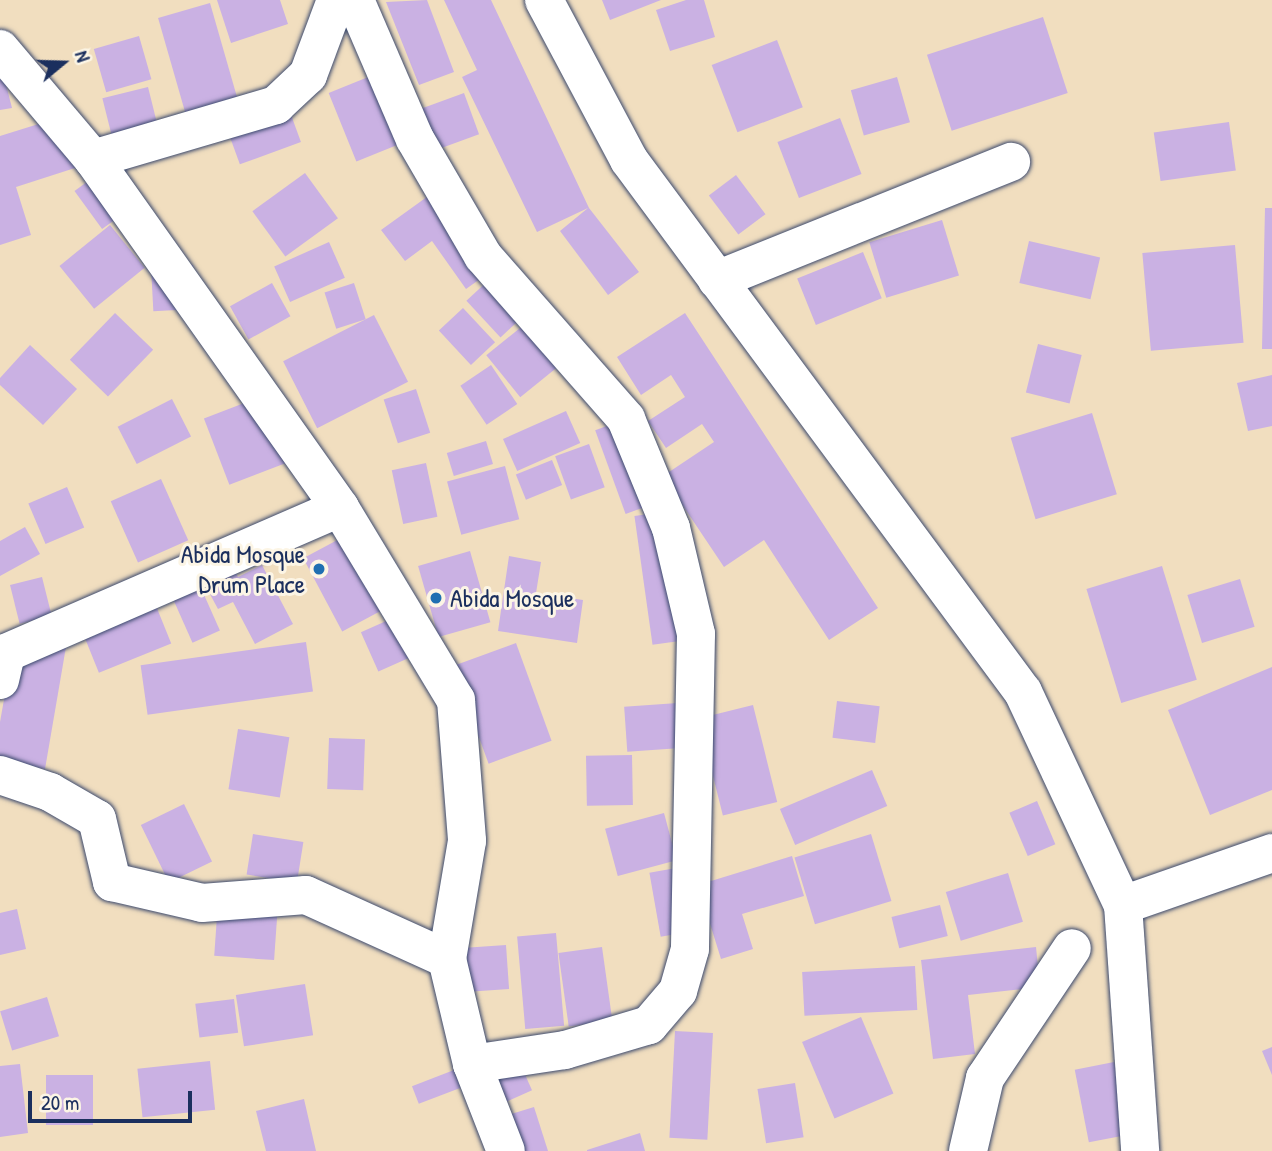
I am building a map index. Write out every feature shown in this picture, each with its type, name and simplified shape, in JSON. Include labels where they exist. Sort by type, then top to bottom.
[{"type":"street","points":[[93,159],[276,105],[308,75],[336,0]]},
{"type":"street","points":[[355,0],[415,139],[483,256],[626,419],[671,528],[696,634],[690,949],[678,991],[649,1025],[565,1049],[472,1064]]},
{"type":"street","points":[[544,0],[629,160],[1023,692],[1123,905],[1140,1151]]},
{"type":"street","points":[[0,49],[93,159],[340,508],[456,700],[467,841],[447,959],[472,1064],[506,1151]]},
{"type":"street","points":[[717,280],[1011,162]]},
{"type":"street","points":[[2,657],[340,508]]},
{"type":"street","points":[[0,775],[50,792],[97,819],[112,882],[202,903],[306,895],[447,959]]},
{"type":"street","points":[[1123,905],[1272,853]]},
{"type":"street","points":[[968,1151],[985,1078],[1072,948]]},
{"type":"building","points":[[217,0],[280,0],[288,24],[231,43]]},
{"type":"building","points":[[427,0],[454,72],[419,85],[386,2]]},
{"type":"building","points":[[444,0],[491,0],[589,208],[639,272],[608,295],[560,231],[588,208],[537,232],[462,77],[477,70]]},
{"type":"building","points":[[602,0],[661,0],[610,20]]},
{"type":"building","points":[[686,0],[704,0],[715,37],[670,51],[656,10]]},
{"type":"building","points":[[210,3],[241,112],[189,127],[158,18]]},
{"type":"building","points":[[1043,17],[1068,93],[952,131],[927,55]]},
{"type":"building","points":[[139,36],[151,79],[106,92],[94,49]]},
{"type":"building","points":[[777,40],[803,107],[737,132],[712,65]]},
{"type":"building","points":[[0,61],[12,108],[0,110]]},
{"type":"building","points":[[388,69],[416,138],[356,162],[329,93]]},
{"type":"building","points":[[897,77],[910,122],[864,135],[851,90]]},
{"type":"building","points":[[148,87],[161,139],[115,151],[102,98]]},
{"type":"building","points":[[464,93],[479,134],[434,151],[419,109]]},
{"type":"building","points":[[290,112],[301,142],[240,164],[229,134]]},
{"type":"building","points":[[61,117],[78,167],[16,187],[31,235],[0,245],[0,136]]},
{"type":"building","points":[[840,118],[862,174],[799,198],[777,142]]},
{"type":"building","points":[[1229,122],[1236,171],[1161,181],[1154,133]]},
{"type":"building","points":[[102,171],[130,209],[102,229],[74,191]]},
{"type":"building","points":[[305,173],[338,218],[285,257],[252,211]]},
{"type":"building","points":[[736,175],[765,214],[738,235],[709,195]]},
{"type":"building","points":[[431,194],[487,274],[466,289],[432,241],[405,261],[381,230]]},
{"type":"building","points":[[1265,208],[1272,208],[1272,349],[1262,349]]},
{"type":"building","points":[[942,220],[959,275],[886,298],[869,242]]},
{"type":"building","points":[[110,225],[145,268],[94,309],[59,266]]},
{"type":"building","points":[[1029,241],[1100,257],[1090,299],[1019,283]]},
{"type":"building","points":[[329,242],[345,278],[290,302],[274,266]]},
{"type":"building","points":[[1235,245],[1244,343],[1151,351],[1142,253]]},
{"type":"building","points":[[863,252],[882,298],[816,325],[797,279]]},
{"type":"building","points":[[193,265],[195,309],[153,311],[151,267]]},
{"type":"building","points":[[492,277],[526,314],[501,337],[466,301]]},
{"type":"building","points":[[272,283],[290,316],[248,340],[230,306]]},
{"type":"building","points":[[354,283],[366,319],[336,329],[325,293]]},
{"type":"building","points":[[463,308],[495,342],[471,365],[439,331]]},
{"type":"building","points":[[115,313],[153,350],[108,397],[70,360]]},
{"type":"building","points":[[685,313],[878,608],[829,640],[764,540],[724,567],[663,476],[714,442],[702,424],[666,448],[648,421],[685,397],[671,375],[641,395],[617,357]]},
{"type":"building","points":[[374,315],[408,382],[317,428],[283,361]]},
{"type":"building","points":[[536,315],[570,357],[520,397],[486,355]]},
{"type":"building","points":[[1038,344],[1082,355],[1070,403],[1026,393]]},
{"type":"building","points":[[30,345],[77,389],[43,425],[0,385],[0,378]]},
{"type":"building","points":[[491,365],[517,404],[487,425],[460,386]]},
{"type":"building","points":[[1272,375],[1272,426],[1248,431],[1237,383]]},
{"type":"building","points":[[416,389],[430,433],[398,443],[384,400]]},
{"type":"building","points":[[273,392],[298,458],[229,485],[204,419]]},
{"type":"building","points":[[172,399],[191,436],[137,464],[118,427]]},
{"type":"building","points":[[566,411],[580,443],[517,471],[503,439]]},
{"type":"building","points":[[1092,413],[1117,494],[1036,519],[1011,438]]},
{"type":"building","points":[[629,418],[659,502],[626,514],[595,430]]},
{"type":"building","points":[[486,441],[493,464],[454,476],[447,453]]},
{"type":"building","points":[[589,444],[605,487],[571,500],[555,456]]},
{"type":"building","points":[[552,460],[562,485],[526,500],[516,475]]},
{"type":"building","points":[[426,463],[437,517],[403,524],[392,470]]},
{"type":"building","points":[[505,466],[519,519],[461,535],[447,482]]},
{"type":"building","points":[[161,479],[188,540],[138,563],[111,501]]},
{"type":"building","points":[[67,487],[84,528],[46,544],[28,503]]},
{"type":"building","points":[[678,510],[696,639],[653,645],[634,516]]},
{"type":"building","points":[[25,527],[40,554],[0,576],[0,541]]},
{"type":"building","points":[[343,537],[382,610],[342,631],[303,558]]},
{"type":"building","points":[[222,546],[238,577],[262,565],[293,624],[255,644],[233,602],[218,609],[192,561]]},
{"type":"building","points":[[470,551],[490,622],[438,637],[418,566]]},
{"type":"building","points":[[509,556],[541,562],[536,593],[583,600],[577,643],[498,631]]},
{"type":"building","points":[[189,561],[220,630],[193,643],[162,573]]},
{"type":"building","points":[[1162,566],[1197,680],[1121,703],[1086,589]]},
{"type":"building","points":[[42,577],[52,616],[20,624],[10,585]]},
{"type":"building","points":[[1240,579],[1255,627],[1202,643],[1187,595]]},
{"type":"building","points":[[148,586],[171,643],[99,673],[76,615]]},
{"type":"building","points":[[402,614],[419,653],[378,672],[361,632]]},
{"type":"building","points":[[16,632],[67,641],[45,769],[0,761],[0,722]]},
{"type":"building","points":[[306,642],[313,692],[148,715],[141,665]]},
{"type":"building","points":[[516,643],[552,741],[489,764],[453,666]]},
{"type":"building","points":[[1272,667],[1272,790],[1210,815],[1168,710]]},
{"type":"building","points":[[837,701],[880,706],[875,743],[832,738]]},
{"type":"building","points":[[692,702],[695,747],[627,752],[624,707]]},
{"type":"building","points":[[753,705],[777,802],[723,816],[699,719]]},
{"type":"building","points":[[238,729],[289,737],[280,797],[228,789]]},
{"type":"building","points":[[329,738],[365,739],[363,790],[327,789]]},
{"type":"building","points":[[632,755],[633,805],[587,806],[586,756]]},
{"type":"building","points":[[872,770],[887,806],[795,845],[780,809]]},
{"type":"building","points":[[1037,801],[1055,844],[1028,856],[1009,813]]},
{"type":"building","points":[[184,804],[212,862],[169,883],[141,825]]},
{"type":"building","points":[[664,813],[677,860],[618,876],[605,829]]},
{"type":"building","points":[[253,834],[303,842],[297,882],[247,874]]},
{"type":"building","points":[[871,834],[891,901],[815,924],[794,857]]},
{"type":"building","points":[[792,856],[804,896],[742,914],[753,949],[721,959],[698,885]]},
{"type":"building","points":[[676,868],[687,932],[661,937],[649,873]]},
{"type":"building","points":[[1008,873],[1023,922],[961,941],[946,892]]},
{"type":"building","points":[[218,902],[278,906],[274,960],[214,956]]},
{"type":"building","points":[[940,905],[948,936],[899,948],[891,917]]},
{"type":"building","points":[[17,909],[26,949],[0,955],[0,913]]},
{"type":"building","points":[[556,933],[564,1026],[525,1029],[517,936]]},
{"type":"building","points":[[506,945],[509,989],[469,992],[466,948]]},
{"type":"building","points":[[602,947],[612,1020],[569,1026],[558,953]]},
{"type":"building","points":[[1036,947],[1040,987],[968,995],[975,1054],[933,1059],[921,960]]},
{"type":"building","points":[[915,966],[917,1010],[804,1016],[802,972]]},
{"type":"building","points":[[305,984],[313,1035],[244,1046],[236,995]]},
{"type":"building","points":[[47,997],[59,1036],[12,1051],[0,1011]]},
{"type":"building","points":[[234,999],[238,1033],[199,1037],[195,1004]]},
{"type":"building","points":[[861,1017],[893,1093],[835,1118],[802,1042]]},
{"type":"building","points":[[675,1031],[713,1033],[707,1140],[669,1138]]},
{"type":"building","points":[[1272,1047],[1272,1075],[1262,1051]]},
{"type":"building","points":[[210,1061],[215,1110],[143,1117],[137,1069]]},
{"type":"building","points":[[519,1061],[532,1090],[500,1104],[487,1075]]},
{"type":"building","points":[[1114,1062],[1128,1135],[1089,1142],[1075,1070]]},
{"type":"building","points":[[20,1064],[28,1133],[0,1137],[0,1066]]},
{"type":"building","points":[[454,1070],[461,1088],[419,1104],[412,1086]]},
{"type":"building","points":[[46,1075],[93,1075],[93,1125],[46,1125]]},
{"type":"building","points":[[795,1083],[804,1137],[766,1143],[757,1089]]},
{"type":"building","points":[[304,1099],[316,1151],[266,1151],[256,1111]]},
{"type":"building","points":[[534,1107],[548,1151],[505,1151],[495,1119]]},
{"type":"building","points":[[640,1133],[645,1151],[587,1151],[587,1150]]},
{"type":"place","name":"Abida Mosque Drum Place","points":[[319,569]]},
{"type":"place","name":"Abida Mosque","points":[[436,598]]}]
